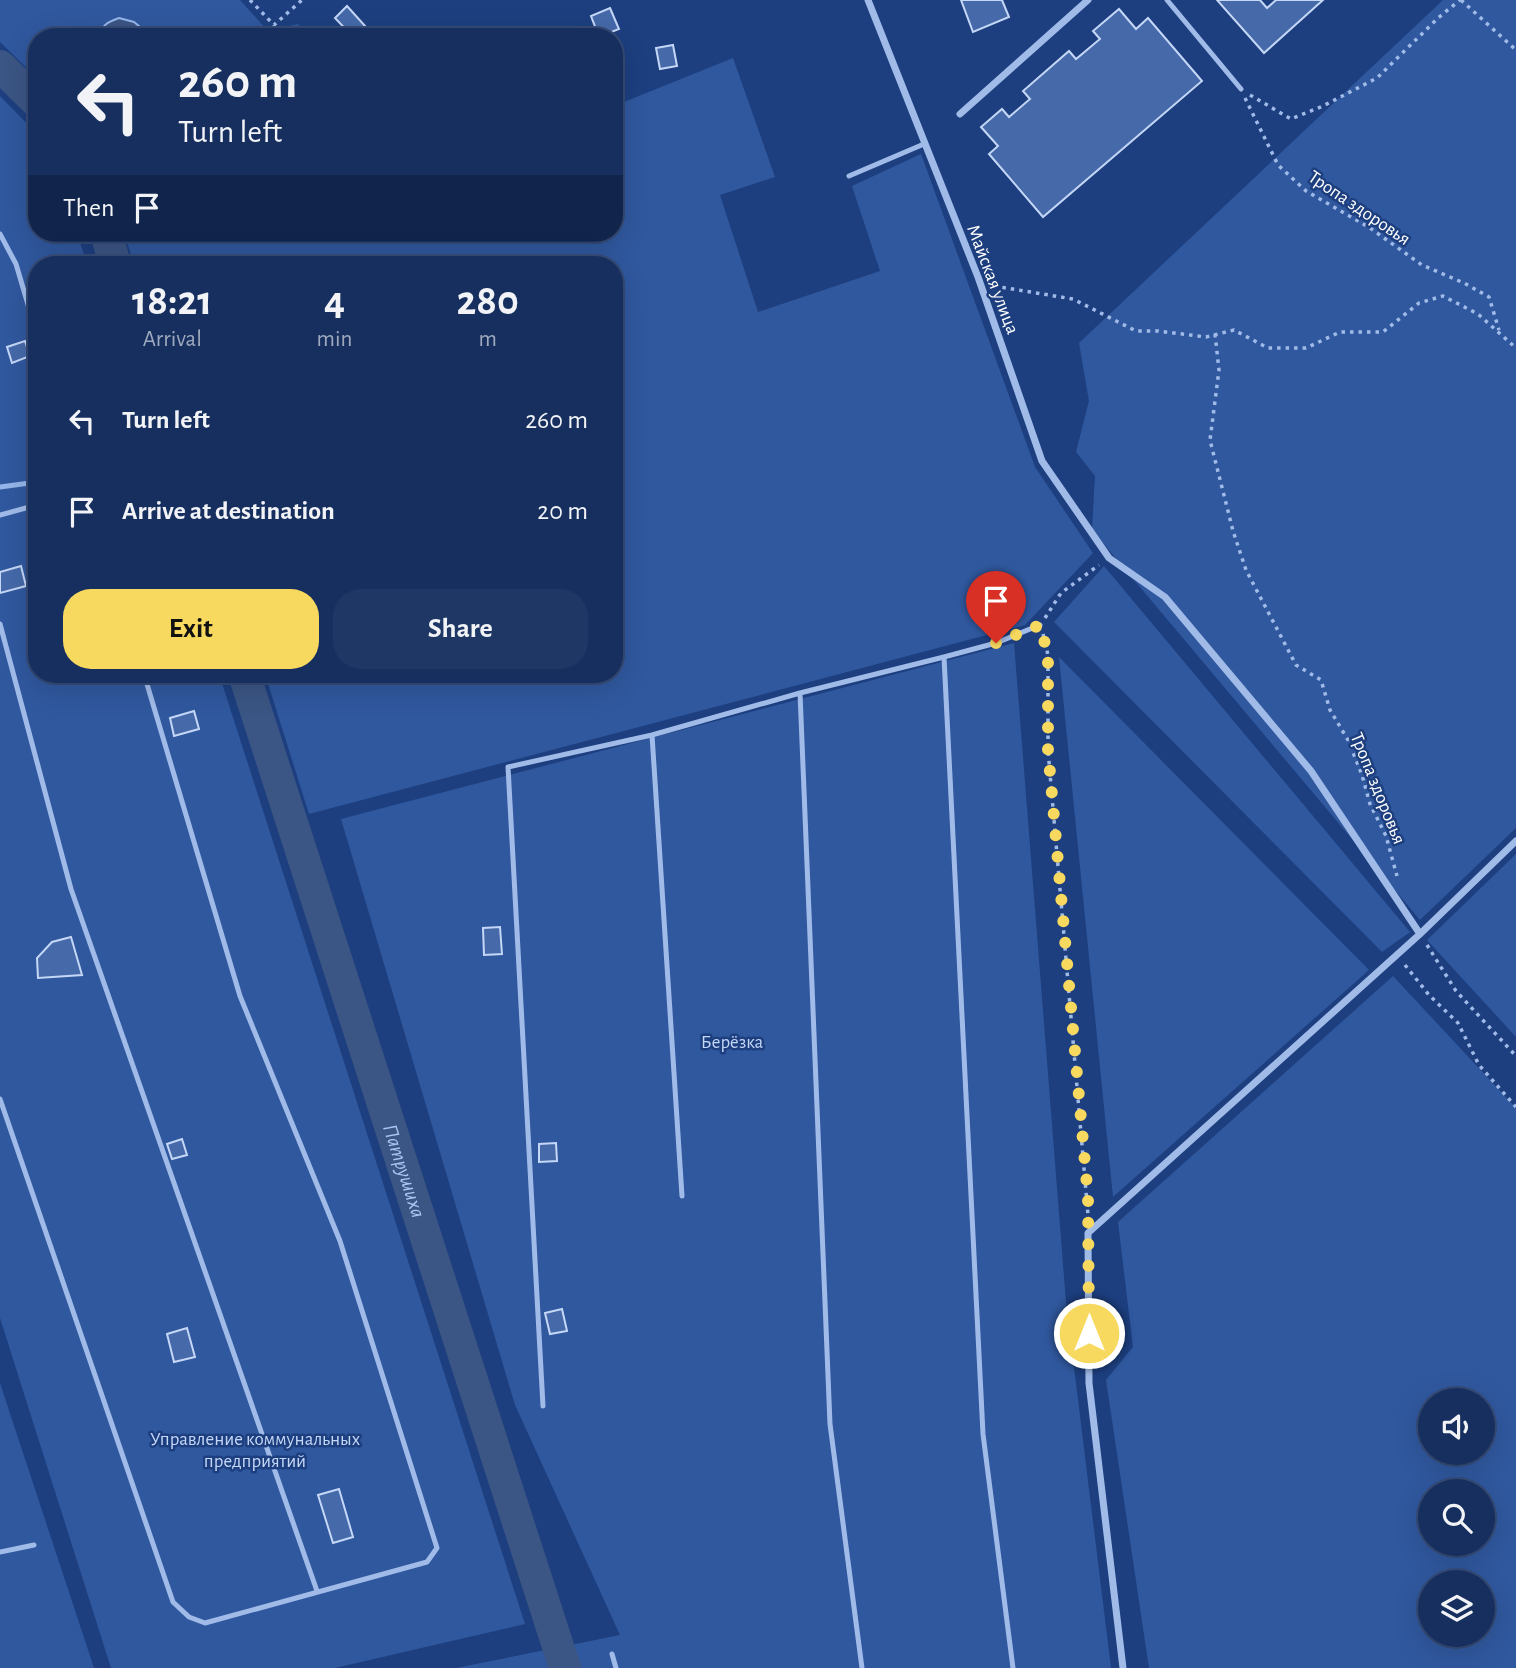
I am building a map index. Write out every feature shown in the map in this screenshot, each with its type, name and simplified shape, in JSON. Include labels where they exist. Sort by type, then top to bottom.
[{"type":"street","name":"Майская улица","points":[[868,0],[981,285],[1042,461],[1109,558]]},
{"type":"street","points":[[960,114],[1088,0]]},
{"type":"street","points":[[1109,558],[1165,597],[1311,771],[1420,934]]},
{"type":"street","points":[[1123,1668],[1089,1383],[1088,1233],[1398,955],[1516,841]]},
{"type":"lane","points":[[1167,0],[1241,89]]},
{"type":"lane","points":[[849,176],[924,144]]},
{"type":"lane","points":[[0,234],[16,264],[28,305]]},
{"type":"lane","points":[[0,515],[28,507]]},
{"type":"lane","points":[[0,624],[71,889],[317,1591]]},
{"type":"lane","points":[[543,1406],[508,767],[652,735],[800,693],[996,643],[1040,625]]},
{"type":"lane","points":[[944,657],[984,1434],[1013,1668]]},
{"type":"lane","points":[[0,1100],[173,1602],[189,1617],[205,1623],[427,1562],[437,1548],[340,1241],[240,996],[147,683]]},
{"type":"lane","points":[[800,693],[830,1424],[862,1668]]},
{"type":"lane","points":[[652,735],[682,1196]]},
{"type":"lane","points":[[0,1552],[34,1545]]},
{"type":"lane","points":[[612,1654],[616,1668]]},
{"type":"path","points":[[250,0],[274,25],[302,0]]},
{"type":"path","points":[[1241,89],[1291,120],[1377,78],[1460,0],[1516,50]]},
{"type":"path","name":"Тропа здоровья","points":[[1241,89],[1278,164],[1306,191],[1370,228],[1422,265],[1489,297],[1499,330]]},
{"type":"path","name":"Тропа здоровья","points":[[981,285],[1009,287],[1073,299],[1136,331],[1206,337],[1234,330],[1268,348],[1306,348],[1340,332],[1383,332],[1419,303],[1443,296],[1478,314],[1516,348]]},
{"type":"path","name":"Тропа здоровья","points":[[1215,334],[1219,370],[1210,440],[1246,570],[1296,665],[1321,680],[1329,710],[1348,740],[1370,804],[1386,836],[1397,877]]},
{"type":"path","points":[[1088,1233],[1088,1197],[1048,750],[1048,655],[1040,625],[1060,593],[1109,558]]},
{"type":"path","points":[[1420,934],[1456,991],[1516,1056]]},
{"type":"path","points":[[1398,955],[1429,995],[1458,1023],[1479,1065],[1516,1107]]},
{"type":"green space","points":[[0,0],[240,0],[265,28],[28,28],[28,69],[0,42]]},
{"type":"green space","points":[[1443,0],[1516,0],[1516,828],[1420,920],[1092,530],[1095,476],[1076,452],[1089,401],[1079,343]]},
{"type":"green space","points":[[298,24],[301,28],[281,28]]},
{"type":"green space","points":[[733,58],[775,177],[720,195],[758,312],[880,271],[852,186],[921,154],[1035,467],[1093,553],[1025,625],[309,814],[268,683],[623,683],[623,256],[131,256],[127,242],[623,242],[623,102]]},
{"type":"green space","name":"Управление коммунальных предприятий","points":[[0,96],[28,125],[28,242],[80,242],[84,256],[28,256],[28,683],[222,683],[525,1624],[335,1668],[111,1668],[0,1318]]},
{"type":"green space","points":[[1104,566],[1410,932],[1382,952],[1054,622]]},
{"type":"green space","name":"Берёзка","points":[[1014,643],[1066,1302],[1111,1668],[456,1668],[620,1635],[515,1405],[341,819]]},
{"type":"green space","points":[[1059,657],[1369,970],[1113,1197]]},
{"type":"green space","points":[[1516,854],[1516,1037],[1427,940]]},
{"type":"green space","points":[[1393,976],[1516,1108],[1516,1668],[1149,1668],[1106,1380],[1133,1347],[1118,1222]]},
{"type":"green space","points":[[0,1383],[94,1668],[0,1668]]},
{"type":"shaded area","points":[[119,18],[134,22],[141,28],[104,28]]},
{"type":"building","points":[[961,0],[1002,0],[1009,17],[973,32]]},
{"type":"building","points":[[1217,0],[1260,0],[1267,8],[1276,0],[1323,0],[1264,53]]},
{"type":"building","points":[[347,6],[367,28],[344,28],[335,18]]},
{"type":"building","points":[[610,8],[619,28],[596,28],[591,16]]},
{"type":"building","points":[[1119,9],[1136,29],[1148,18],[1202,81],[1043,217],[989,154],[998,146],[981,127],[1002,109],[1009,117],[1030,99],[1023,91],[1069,51],[1076,59],[1100,39],[1093,31]]},
{"type":"building","points":[[673,45],[677,66],[660,69],[656,48]]},
{"type":"building","points":[[25,341],[28,357],[12,363],[7,347]]},
{"type":"building","points":[[21,566],[26,586],[0,593],[0,572]]},
{"type":"building","points":[[194,711],[199,729],[174,736],[170,718]]},
{"type":"building","points":[[500,927],[502,954],[484,955],[483,928]]},
{"type":"building","points":[[71,937],[82,975],[38,978],[37,958],[52,942]]},
{"type":"building","points":[[182,1139],[187,1155],[172,1159],[167,1144]]},
{"type":"building","points":[[556,1143],[557,1161],[539,1162],[539,1144]]},
{"type":"building","points":[[562,1309],[567,1331],[550,1334],[545,1313]]},
{"type":"building","points":[[187,1328],[195,1357],[174,1362],[167,1334]]},
{"type":"building","points":[[339,1489],[353,1537],[333,1543],[318,1495]]},
{"type":"waterway","name":"Патрушиха","points":[[0,66],[28,93]]},
{"type":"waterway","name":"Патрушиха","points":[[109,242],[113,256]]},
{"type":"waterway","points":[[0,487],[28,483]]},
{"type":"waterway","name":"Патрушиха","points":[[247,683],[565,1668]]},
{"type":"route","points":[[996,643],[1040,625],[1048,655],[1048,750],[1088,1197],[1089,1333]]}]
